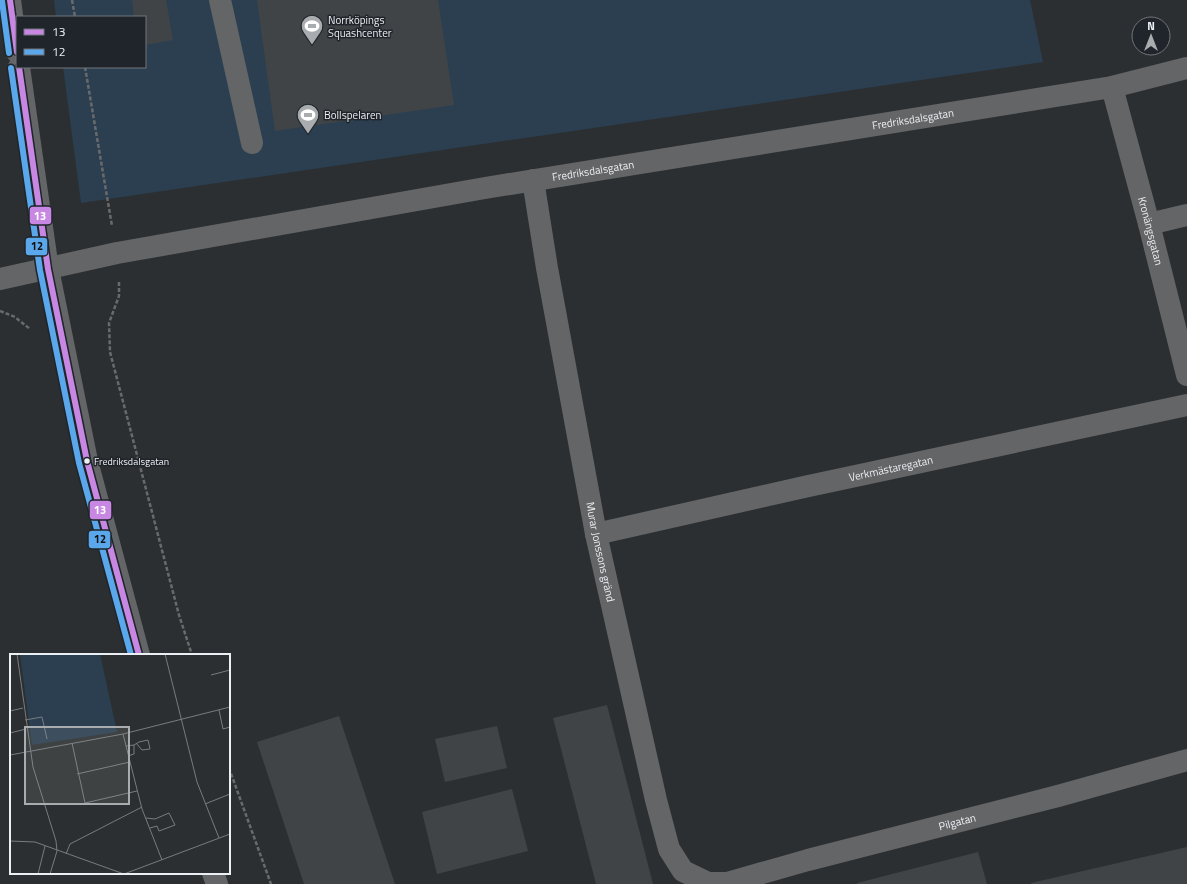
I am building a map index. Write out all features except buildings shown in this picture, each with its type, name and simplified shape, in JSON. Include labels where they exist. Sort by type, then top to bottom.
[{"type":"street","points":[[10,0],[10,39]]},
{"type":"street","points":[[220,0],[252,143]]},
{"type":"street","points":[[19,68],[48,269],[87,461],[139,654]]},
{"type":"street","name":"Fredriksdalsgatan","points":[[0,279],[117,253],[533,180],[1112,87],[1187,68]]},
{"type":"street","name":"Kronängsgatan","points":[[1112,87],[1149,224],[1181,326],[1187,375]]},
{"type":"street","name":"Murar Jonssons gränd","points":[[533,180],[548,276],[596,534],[654,793],[669,849],[683,871],[708,883],[727,883]]},
{"type":"street","points":[[1149,224],[1187,215]]},
{"type":"street","name":"Verkmästaregatan","points":[[596,534],[804,487],[1187,405]]},
{"type":"street","name":"Pilgatan","points":[[727,883],[816,858],[1058,796],[1187,760]]},
{"type":"street","points":[[213,874],[217,884]]},
{"type":"path","points":[[72,0],[75,16]]},
{"type":"path","points":[[84,68],[117,253],[119,296],[109,323],[110,352],[179,615],[192,654]]},
{"type":"path","points":[[230,771],[272,884]]},
{"type":"shaded area","name":"Bollspelaren","points":[[54,0],[1030,0],[1043,62],[81,203],[63,68],[146,68],[146,16],[56,16]]},
{"type":"transit line","name":"13","points":[[10,0],[16,45]]},
{"type":"transit line","name":"12","points":[[2,1],[9,53]]},
{"type":"transit line","name":"12","points":[[11,68],[40,270],[79,463],[131,654]]},
{"type":"transit line","name":"13","points":[[19,68],[48,269],[87,461],[139,654]]},
{"type":"place","name":"Norrköpings Squashcenter","points":[[312,46]]},
{"type":"place","name":"Bollspelaren","points":[[308,134]]},
{"type":"place","name":"Fredriksdalsgatan","points":[[87,461]]}]
